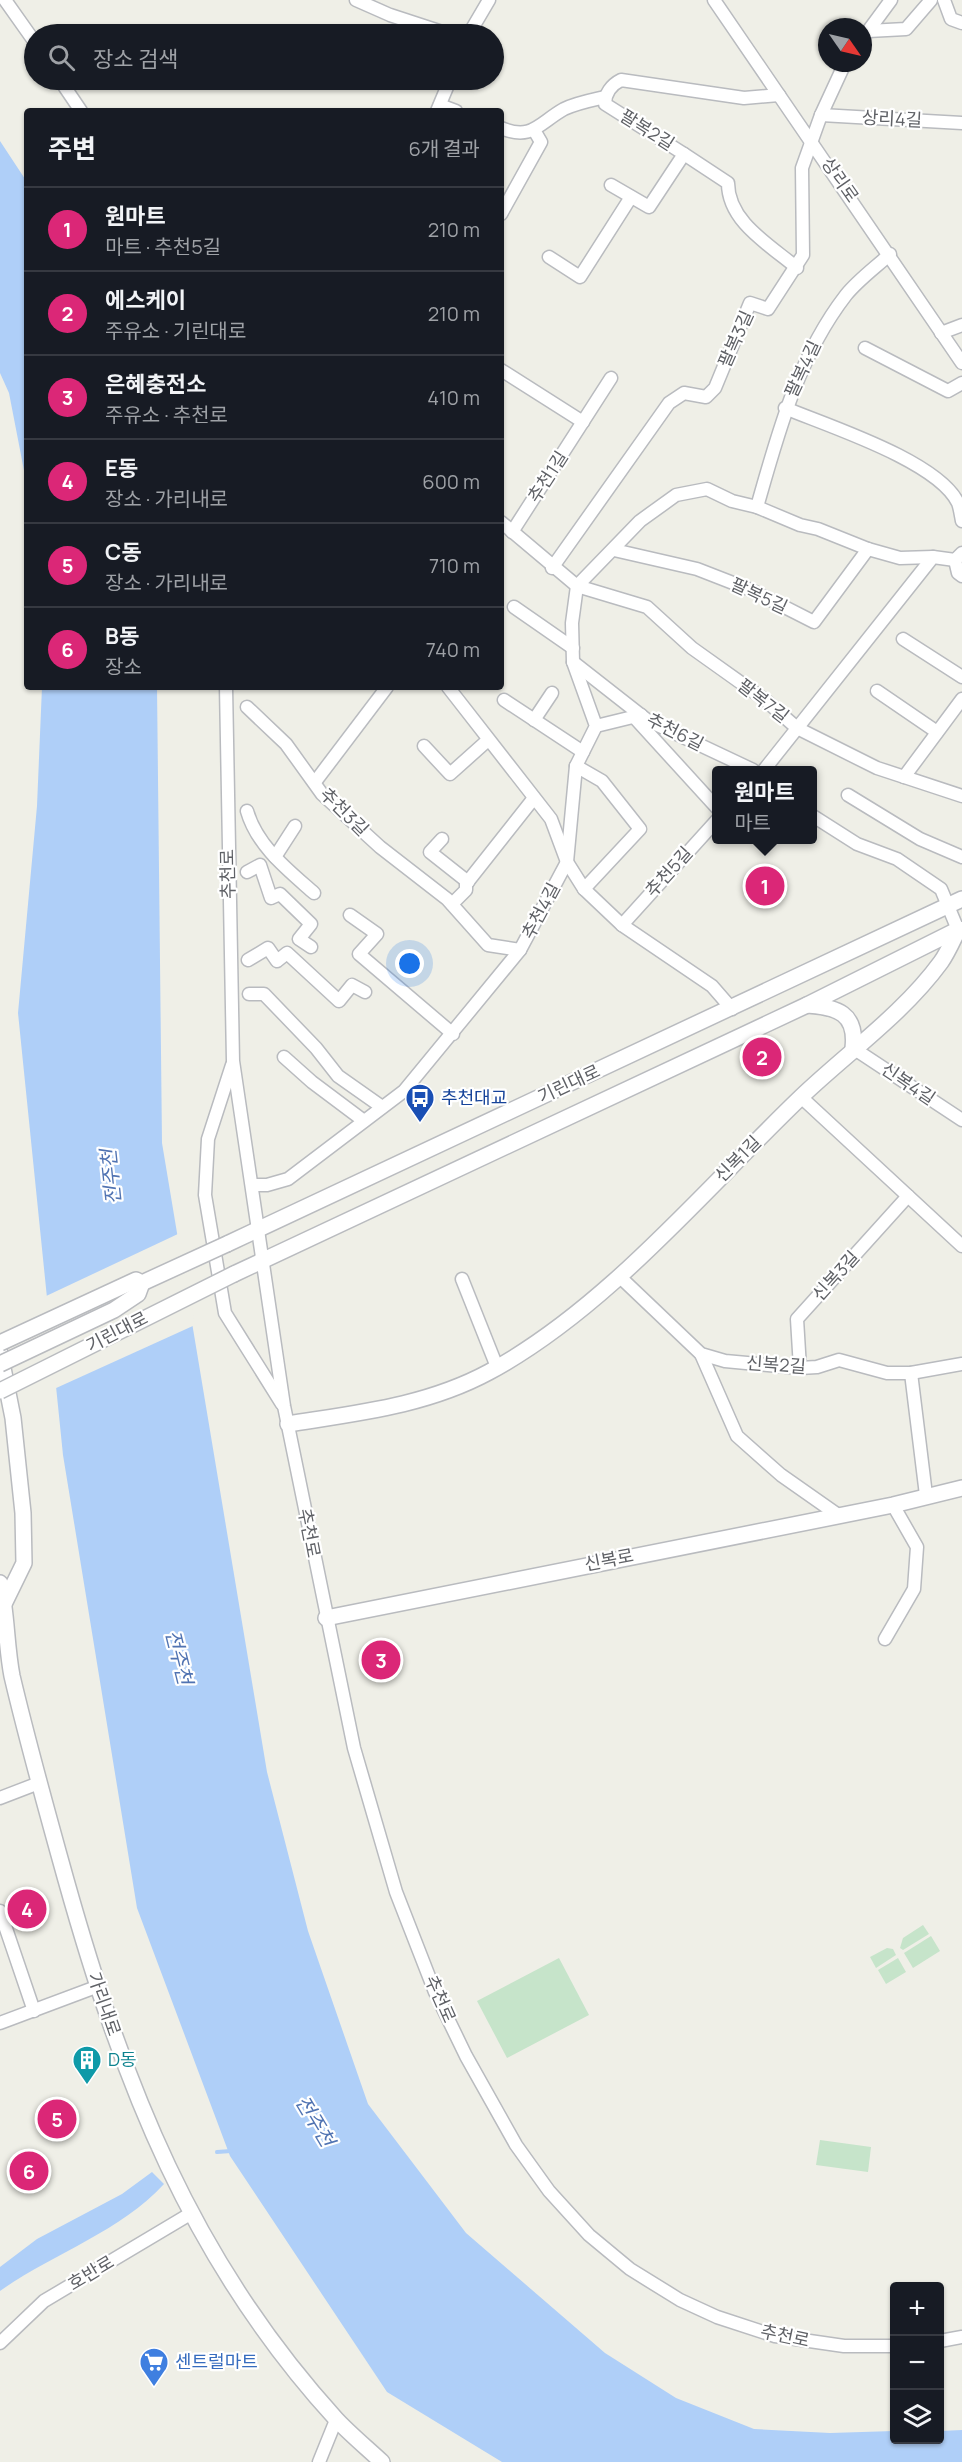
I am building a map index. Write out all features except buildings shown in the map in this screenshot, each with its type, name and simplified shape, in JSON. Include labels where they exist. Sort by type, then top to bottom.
[{"type":"street","points":[[5,0],[24,27]]},
{"type":"street","points":[[356,0],[417,24]]},
{"type":"street","points":[[475,24],[489,0]]},
{"type":"street","name":"상리로","points":[[714,0],[890,254],[962,363]]},
{"type":"street","points":[[872,27],[891,0]]},
{"type":"street","points":[[872,34],[906,29],[931,0]]},
{"type":"street","points":[[944,0],[951,19],[962,23]]},
{"type":"street","name":"팔복3길","points":[[552,568],[669,403],[684,393],[706,397],[715,387],[750,303],[768,309],[797,268],[803,255],[802,168],[821,115],[841,72]]},
{"type":"street","name":"팔복2길","points":[[534,130],[566,108],[605,97],[621,80],[744,98],[779,95]]},
{"type":"street","points":[[67,90],[79,108]]},
{"type":"street","points":[[439,108],[446,90]]},
{"type":"street","name":"팔복2길","points":[[605,97],[605,104],[684,154],[649,207],[611,185]]},
{"type":"street","name":"상리4길","points":[[821,115],[962,123]]},
{"type":"street","points":[[504,129],[511,132],[534,130],[541,142],[504,209]]},
{"type":"street","points":[[684,154],[728,183],[728,198],[736,213],[747,226],[797,268]]},
{"type":"street","points":[[549,257],[580,277],[631,197]]},
{"type":"street","name":"팔복4길","points":[[757,507],[785,408],[821,331],[848,293],[890,254]]},
{"type":"street","points":[[941,333],[962,325]]},
{"type":"street","points":[[865,348],[948,391],[962,383]]},
{"type":"street","points":[[504,372],[583,422]]},
{"type":"street","name":"추천1길","points":[[512,532],[611,378]]},
{"type":"street","points":[[785,408],[912,460],[958,503],[962,521]]},
{"type":"street","points":[[712,802],[638,716],[596,726],[573,662],[572,623],[577,586],[640,521],[676,495],[707,489],[732,501],[757,507],[800,525],[818,529],[868,549],[900,558],[959,556],[958,573],[962,576]]},
{"type":"street","points":[[504,525],[552,568],[577,586]]},
{"type":"street","name":"팔복5길","points":[[614,550],[697,569],[751,590],[814,622],[868,549]]},
{"type":"street","points":[[768,766],[933,557]]},
{"type":"street","name":"팔복7길","points":[[577,586],[647,607],[692,648],[765,700],[797,728],[841,752],[904,777],[960,790]]},
{"type":"street","points":[[514,607],[573,648]]},
{"type":"street","points":[[903,639],[962,677]]},
{"type":"street","name":"추천6길","points":[[573,662],[638,716],[743,766]]},
{"type":"street","name":"추천로","points":[[226,690],[233,1061],[284,1407],[354,1748],[396,1892],[435,1992],[466,2056],[516,2145],[549,2191],[589,2235],[630,2269],[680,2300],[717,2317],[775,2336],[844,2346],[890,2346]]},
{"type":"street","points":[[315,782],[385,690]]},
{"type":"street","points":[[450,690],[551,819],[567,862],[584,890],[622,925],[712,986],[732,1009]]},
{"type":"street","points":[[877,691],[937,732]]},
{"type":"street","points":[[534,720],[552,693]]},
{"type":"street","points":[[904,777],[962,699]]},
{"type":"street","points":[[504,700],[583,752]]},
{"type":"street","name":"추천3길","points":[[247,707],[286,744],[322,794],[380,847],[452,904],[488,945],[520,950]]},
{"type":"street","name":"추천4길","points":[[253,1185],[267,1185],[288,1179],[404,1091],[520,950],[567,862],[576,766],[596,726]]},
{"type":"street","points":[[424,746],[450,774],[488,740]]},
{"type":"street","points":[[576,766],[602,781],[640,829],[584,890]]},
{"type":"street","points":[[848,795],[921,839],[962,857]]},
{"type":"street","points":[[452,904],[466,890],[468,882],[534,798]]},
{"type":"street","name":"추천로","points":[[247,812],[251,826],[274,857],[315,893]]},
{"type":"street","points":[[817,819],[857,844],[897,860],[941,889],[956,902],[960,929]]},
{"type":"street","points":[[274,857],[296,826]]},
{"type":"street","name":"추천5길","points":[[622,925],[712,826]]},
{"type":"street","points":[[442,839],[430,852],[468,882]]},
{"type":"street","name":"추천로","points":[[247,872],[260,865],[271,898],[280,894],[311,924],[300,939],[311,947]]},
{"type":"street","name":"기린대로","points":[[0,1364],[114,1310],[138,1294],[142,1283],[732,1009],[956,902]]},
{"type":"street","points":[[350,915],[377,934],[360,954],[453,1034]]},
{"type":"street","name":"기린대로","points":[[0,1391],[235,1273],[807,1005],[960,929]]},
{"type":"street","name":"신복1길","points":[[288,1424],[397,1407],[454,1388],[496,1367],[567,1322],[619,1276],[801,1097],[913,994],[942,961],[960,929]]},
{"type":"street","points":[[248,960],[268,948],[278,961],[287,953],[339,1001],[352,985],[365,992]]},
{"type":"street","points":[[249,994],[264,993],[338,1076],[382,1107]]},
{"type":"street","points":[[807,1005],[830,1006],[842,1012],[853,1026],[854,1048]]},
{"type":"street","name":"신복4길","points":[[854,1048],[962,1120]]},
{"type":"street","points":[[284,1057],[312,1082],[364,1121]]},
{"type":"street","name":"추천로","points":[[233,1061],[208,1139],[205,1195],[225,1313],[284,1407]]},
{"type":"street","points":[[801,1097],[962,1246]]},
{"type":"street","name":"신복3길","points":[[800,1368],[797,1319],[908,1196]]},
{"type":"street","points":[[619,1276],[700,1354],[737,1436],[782,1475],[838,1515]]},
{"type":"street","points":[[462,1279],[496,1367]]},
{"type":"street","name":"기린대로","points":[[0,1343],[136,1280],[142,1283]]},
{"type":"street","points":[[0,1353],[13,1418],[23,1513],[24,1563],[4,1604]]},
{"type":"street","name":"신복2길","points":[[700,1354],[769,1367],[817,1367],[839,1360],[887,1373],[911,1373],[962,1364]]},
{"type":"street","points":[[911,1373],[926,1495]]},
{"type":"street","name":"신복로","points":[[326,1618],[893,1505],[926,1495],[962,1488]]},
{"type":"street","points":[[885,1639],[914,1589],[917,1547],[893,1505]]},
{"type":"street","name":"가리내로","points":[[0,1583],[4,1604],[6,1674],[96,1987],[145,2118],[190,2214],[217,2262],[258,2323],[336,2420],[382,2462]]},
{"type":"street","points":[[0,1797],[39,1783]]},
{"type":"street","points":[[0,1911],[34,2011]]},
{"type":"street","points":[[0,2023],[96,1987]]},
{"type":"street","name":"호반로","points":[[0,2343],[44,2301],[190,2214]]},
{"type":"street","points":[[944,2340],[962,2337]]},
{"type":"street","points":[[319,2462],[336,2420]]},
{"type":"green space","points":[[923,1925],[929,1934],[903,1950],[900,1948],[903,1938]]},
{"type":"green space","points":[[931,1936],[940,1951],[913,1968],[904,1953]]},
{"type":"green space","points":[[887,1948],[893,1949],[896,1955],[876,1968],[870,1957]]},
{"type":"green space","points":[[559,1958],[589,2015],[507,2058],[477,2001]]},
{"type":"green space","points":[[898,1958],[906,1972],[886,1984],[878,1970]]},
{"type":"green space","points":[[820,2140],[871,2147],[868,2172],[816,2165]]},
{"type":"water","points":[[0,141],[24,177],[24,470],[9,393],[0,373]]},
{"type":"water","name":"전주천","points":[[42,690],[157,690],[162,1143],[267,1772],[308,1931],[368,2104],[466,2233],[605,2353],[676,2398],[754,2429],[830,2433],[890,2431],[890,2444],[944,2444],[944,2431],[962,2430],[962,2462],[502,2462],[387,2392],[230,2156],[137,1908],[63,1455],[18,1013],[37,806]]},
{"type":"water","points":[[152,2172],[164,2184],[127,2216],[0,2291],[0,2267],[37,2239],[122,2194]]},
{"type":"pier","points":[[180,1233],[195,1325],[54,1389],[44,1297]]},
{"type":"waterway","points":[[217,2152],[231,2151]]},
{"type":"place","name":"원마트","points":[[765,886]]},
{"type":"place","name":"에스케이","points":[[762,1057]]},
{"type":"place","name":"추천대교","points":[[420,1124]]},
{"type":"place","name":"은혜충전소","points":[[381,1660]]},
{"type":"place","name":"E동","points":[[27,1909]]},
{"type":"place","name":"D동","points":[[87,2086]]},
{"type":"place","name":"C동","points":[[57,2119]]},
{"type":"place","name":"B동","points":[[29,2171]]},
{"type":"place","name":"센트럴마트","points":[[154,2388]]}]
